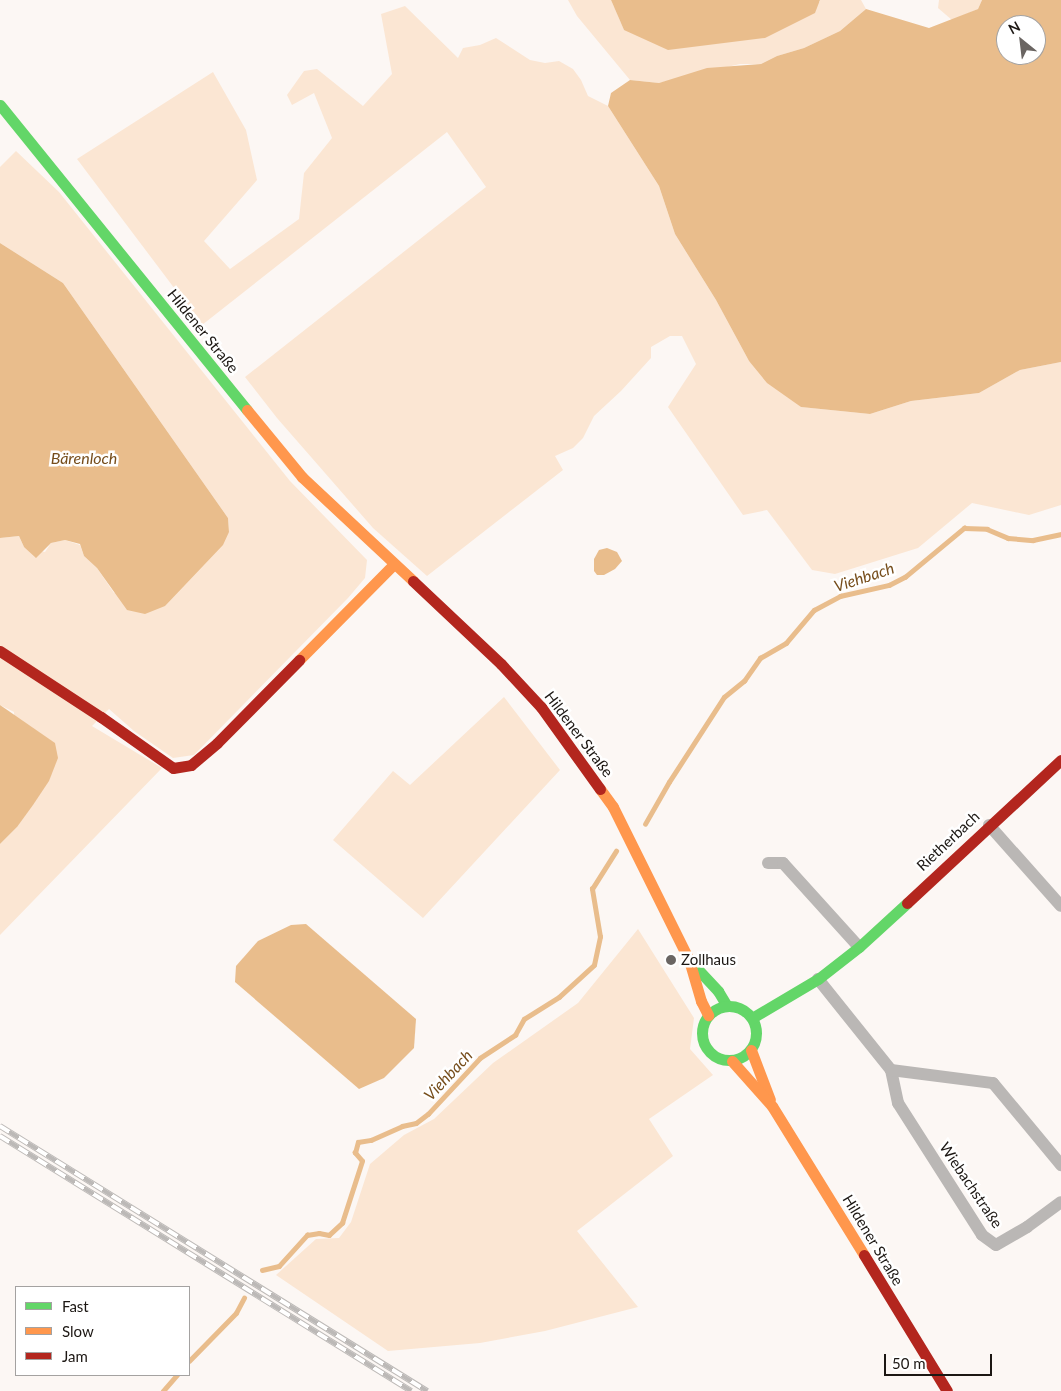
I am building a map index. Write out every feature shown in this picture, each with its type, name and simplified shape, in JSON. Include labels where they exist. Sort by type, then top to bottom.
[{"type":"main road","name":"Hildener Straße","points":[[0,105],[302,477],[393,565],[501,664],[542,707],[613,808],[689,960],[701,1001],[708,1015]]},
{"type":"main road","points":[[0,651],[101,717],[173,768],[191,765],[217,743],[393,565]]},
{"type":"main road","name":"Rietherbach","points":[[752,1018],[818,979],[859,947],[1061,760]]},
{"type":"main road","name":"Hildener Straße","points":[[689,960],[718,991],[727,1006]]},
{"type":"main road","points":[[727,1006],[744,1010],[752,1018],[756,1029],[756,1041],[751,1050],[743,1057],[732,1061],[718,1058],[708,1051],[702,1040],[702,1028],[708,1015],[717,1009],[727,1006]]},
{"type":"main road","name":"Hildener Straße","points":[[751,1050],[758,1064],[772,1106]]},
{"type":"main road","name":"Hildener Straße","points":[[732,1061],[772,1106],[947,1391]]},
{"type":"street","points":[[989,825],[1061,906]]},
{"type":"street","points":[[768,863],[783,862],[859,947]]},
{"type":"street","name":"Wiebachstraße","points":[[818,979],[890,1070],[898,1103],[982,1235],[996,1245],[1027,1228],[1061,1202]]},
{"type":"street","points":[[890,1070],[993,1083],[1061,1165]]},
{"type":"shaded area","points":[[568,0],[611,0],[624,30],[820,2],[820,0],[861,0],[866,9],[840,31],[804,48],[777,56],[761,64],[740,64],[659,83],[630,80],[577,16]]},
{"type":"shaded area","points":[[939,0],[982,0],[978,9],[952,20],[938,8]]},
{"type":"shaded area","points":[[405,6],[458,58],[463,48],[480,45],[496,38],[530,60],[545,63],[559,61],[573,69],[581,80],[588,96],[608,106],[659,186],[675,234],[716,300],[749,361],[801,407],[870,414],[911,401],[979,393],[1020,370],[1061,362],[1061,505],[1029,515],[972,503],[918,548],[835,574],[812,570],[767,510],[743,515],[668,407],[696,364],[682,336],[670,336],[651,347],[651,358],[621,391],[594,416],[583,438],[573,448],[555,456],[563,470],[427,576],[373,528],[277,418],[245,377],[486,187],[447,132],[202,325],[77,159],[213,72],[246,130],[257,180],[204,241],[230,269],[299,219],[304,173],[332,138],[314,93],[292,105],[287,95],[304,71],[317,69],[363,106],[392,74],[381,14]]},
{"type":"shaded area","points":[[16,151],[59,192],[290,481],[367,560],[365,578],[348,598],[194,755],[173,758],[134,731],[109,709],[92,726],[162,768],[0,935],[0,844],[17,827],[14,712],[0,705],[0,538],[19,536],[24,547],[45,552],[51,543],[65,540],[80,545],[84,556],[97,568],[114,593],[229,532],[228,518],[63,283],[0,243],[0,167]]},
{"type":"shaded area","points":[[504,697],[560,770],[423,918],[333,840],[393,771],[410,785]]},
{"type":"shaded area","points":[[638,929],[694,1018],[690,1049],[713,1075],[649,1119],[673,1156],[577,1231],[638,1307],[545,1331],[480,1343],[388,1351],[276,1275],[316,1239],[339,1238],[351,1222],[370,1164],[404,1135],[434,1119],[493,1063],[578,1003]]},
{"type":"water","points":[[611,0],[820,0],[815,13],[765,38],[668,50],[624,30]]},
{"type":"water","points":[[982,0],[1061,0],[1061,362],[1020,370],[979,393],[911,401],[870,414],[801,407],[767,383],[749,361],[716,300],[675,234],[659,186],[608,106],[611,93],[630,80],[659,83],[707,68],[761,64],[777,56],[804,48],[840,31],[866,9],[929,28],[978,9]]},
{"type":"water","name":"Bärenloch","points":[[0,243],[63,283],[228,518],[229,532],[223,545],[165,606],[145,614],[127,610],[97,568],[84,556],[80,544],[65,540],[51,543],[36,558],[24,547],[19,536],[0,538]]},
{"type":"water","points":[[607,548],[617,552],[622,561],[615,569],[604,575],[597,575],[594,571],[594,559],[599,550]]},
{"type":"water","points":[[0,705],[55,743],[58,758],[49,781],[33,805],[17,827],[0,844]]},
{"type":"water","points":[[306,924],[416,1019],[414,1048],[384,1078],[359,1089],[235,982],[236,966],[258,941],[291,925]]},
{"type":"waterway","name":"Viehbach","points":[[645,824],[669,782],[724,697],[744,681],[760,658],[786,643],[814,610],[840,596],[889,585],[905,577],[964,528],[987,529],[1008,538],[1033,540],[1061,534]]},
{"type":"waterway","name":"Viehbach","points":[[262,1270],[279,1266],[307,1235],[319,1233],[329,1235],[342,1223],[362,1161],[355,1153],[358,1142],[371,1140],[402,1126],[416,1123],[428,1114],[480,1058],[515,1035],[524,1019],[559,997],[594,965],[600,937],[592,889],[616,851]]},
{"type":"waterway","name":"Viehbach","points":[[190,1360],[236,1313],[244,1298]]},
{"type":"waterway","name":"Viehbach","points":[[163,1391],[176,1376]]},
{"type":"railway","points":[[0,1126],[427,1391]]},
{"type":"railway","points":[[0,1136],[411,1391]]},
{"type":"traffic: fast","points":[[0,105],[247,410]]},
{"type":"traffic: fast","points":[[752,1018],[818,979],[859,947],[907,903]]},
{"type":"traffic: fast","points":[[691,962],[718,991],[727,1006]]},
{"type":"traffic: fast","points":[[724,1006],[734,1006],[748,1014],[754,1023],[756,1033],[754,1043],[748,1052],[734,1060],[724,1060],[714,1055],[707,1048],[702,1038],[702,1028],[707,1018],[714,1011],[724,1006]]},
{"type":"traffic: slow","points":[[247,410],[302,477],[413,581]]},
{"type":"traffic: slow","points":[[299,660],[393,565]]},
{"type":"traffic: slow","points":[[600,789],[613,807],[689,960],[701,1001],[708,1015]]},
{"type":"traffic: slow","points":[[751,1050],[770,1100]]},
{"type":"traffic: slow","points":[[732,1061],[772,1106],[864,1255]]},
{"type":"traffic: jam","points":[[413,581],[501,664],[541,707],[600,789]]},
{"type":"traffic: jam","points":[[0,651],[101,717],[173,768],[191,765],[217,743],[299,660]]},
{"type":"traffic: jam","points":[[907,903],[1061,760]]},
{"type":"traffic: jam","points":[[864,1255],[947,1391]]},
{"type":"place","name":"Zollhaus","points":[[671,960]]}]
